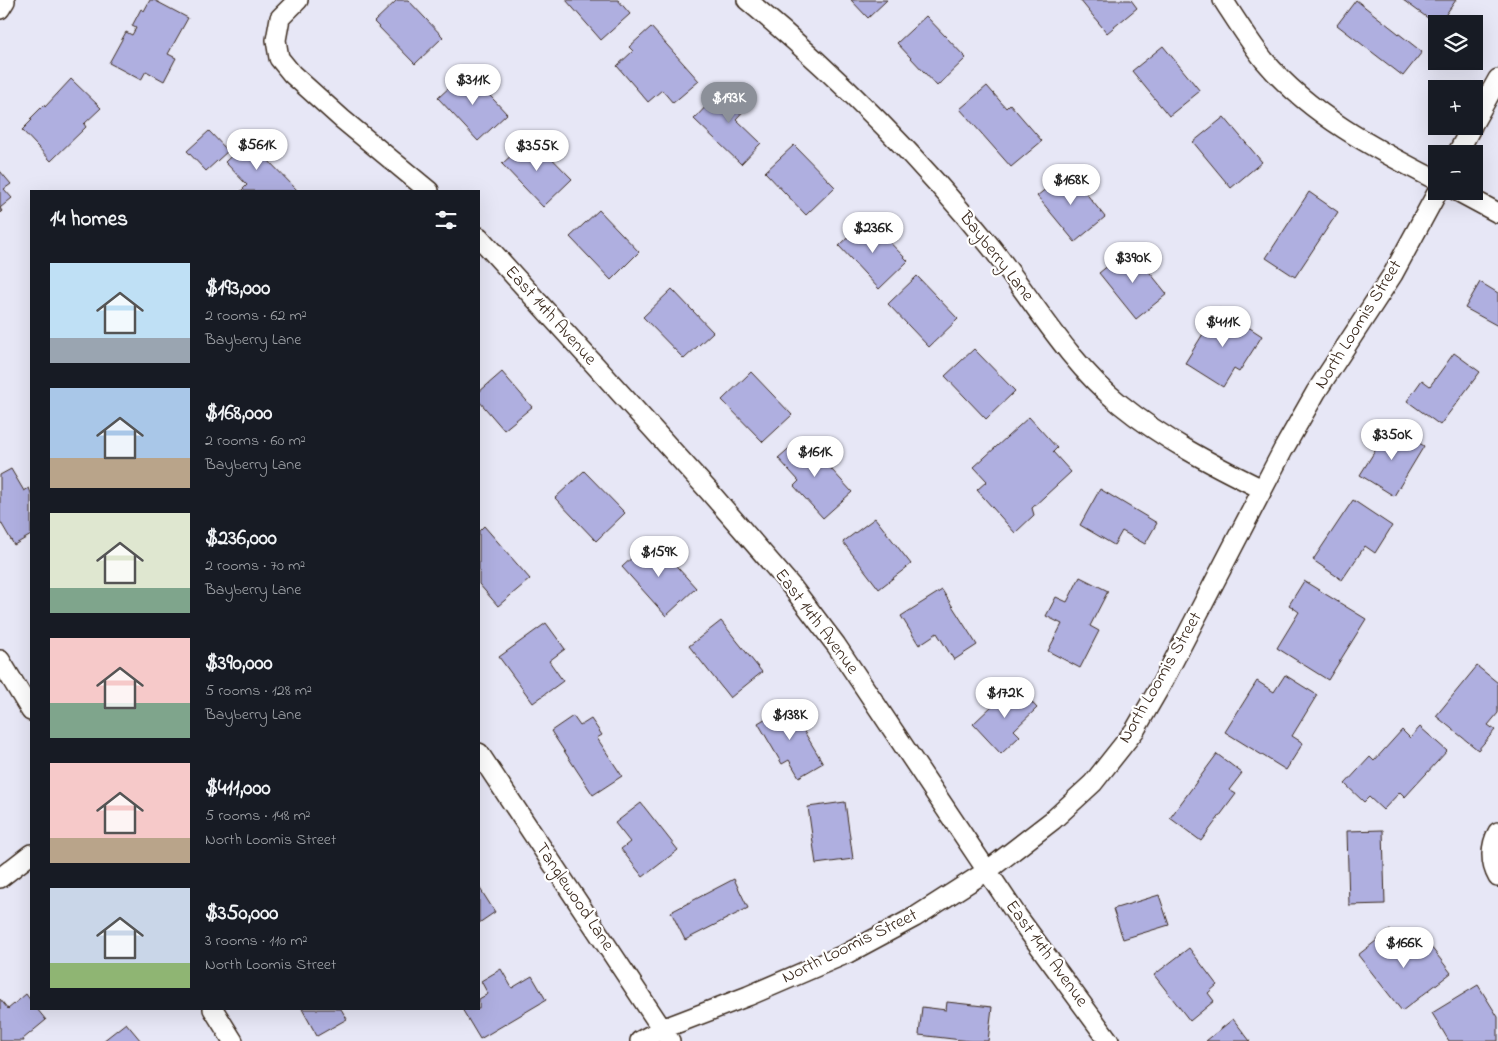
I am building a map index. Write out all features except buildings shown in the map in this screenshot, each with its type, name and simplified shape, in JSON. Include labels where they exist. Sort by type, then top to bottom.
[{"type":"street","points":[[298,0],[280,18],[276,40],[279,58],[292,74],[416,187]]},
{"type":"street","name":"Bayberry Lane","points":[[747,0],[820,64],[903,145],[990,247],[1065,346],[1091,376],[1119,403],[1147,425],[1212,464],[1262,489]]},
{"type":"street","points":[[1223,0],[1264,60],[1290,86],[1352,134],[1428,176]]},
{"type":"street","points":[[0,9],[5,1]]},
{"type":"street","points":[[1483,106],[1498,78]]},
{"type":"street","name":"North Loomis Street","points":[[640,1041],[666,1035],[748,996],[848,953],[915,917],[988,871],[1053,820],[1093,783],[1135,730],[1262,489],[1316,392],[1393,274],[1433,200]]},
{"type":"street","points":[[1474,200],[1498,213]]},
{"type":"street","name":"East 14th Avenue","points":[[480,238],[708,490],[792,587],[836,645],[1018,917],[1109,1041]]},
{"type":"street","points":[[0,660],[30,709]]},
{"type":"street","name":"Tanglewood Lane","points":[[480,756],[666,1035]]},
{"type":"street","points":[[1498,832],[1493,840],[1492,857],[1494,870],[1498,877]]},
{"type":"street","points":[[0,878],[30,855]]},
{"type":"street","points":[[214,1010],[233,1041]]}]
